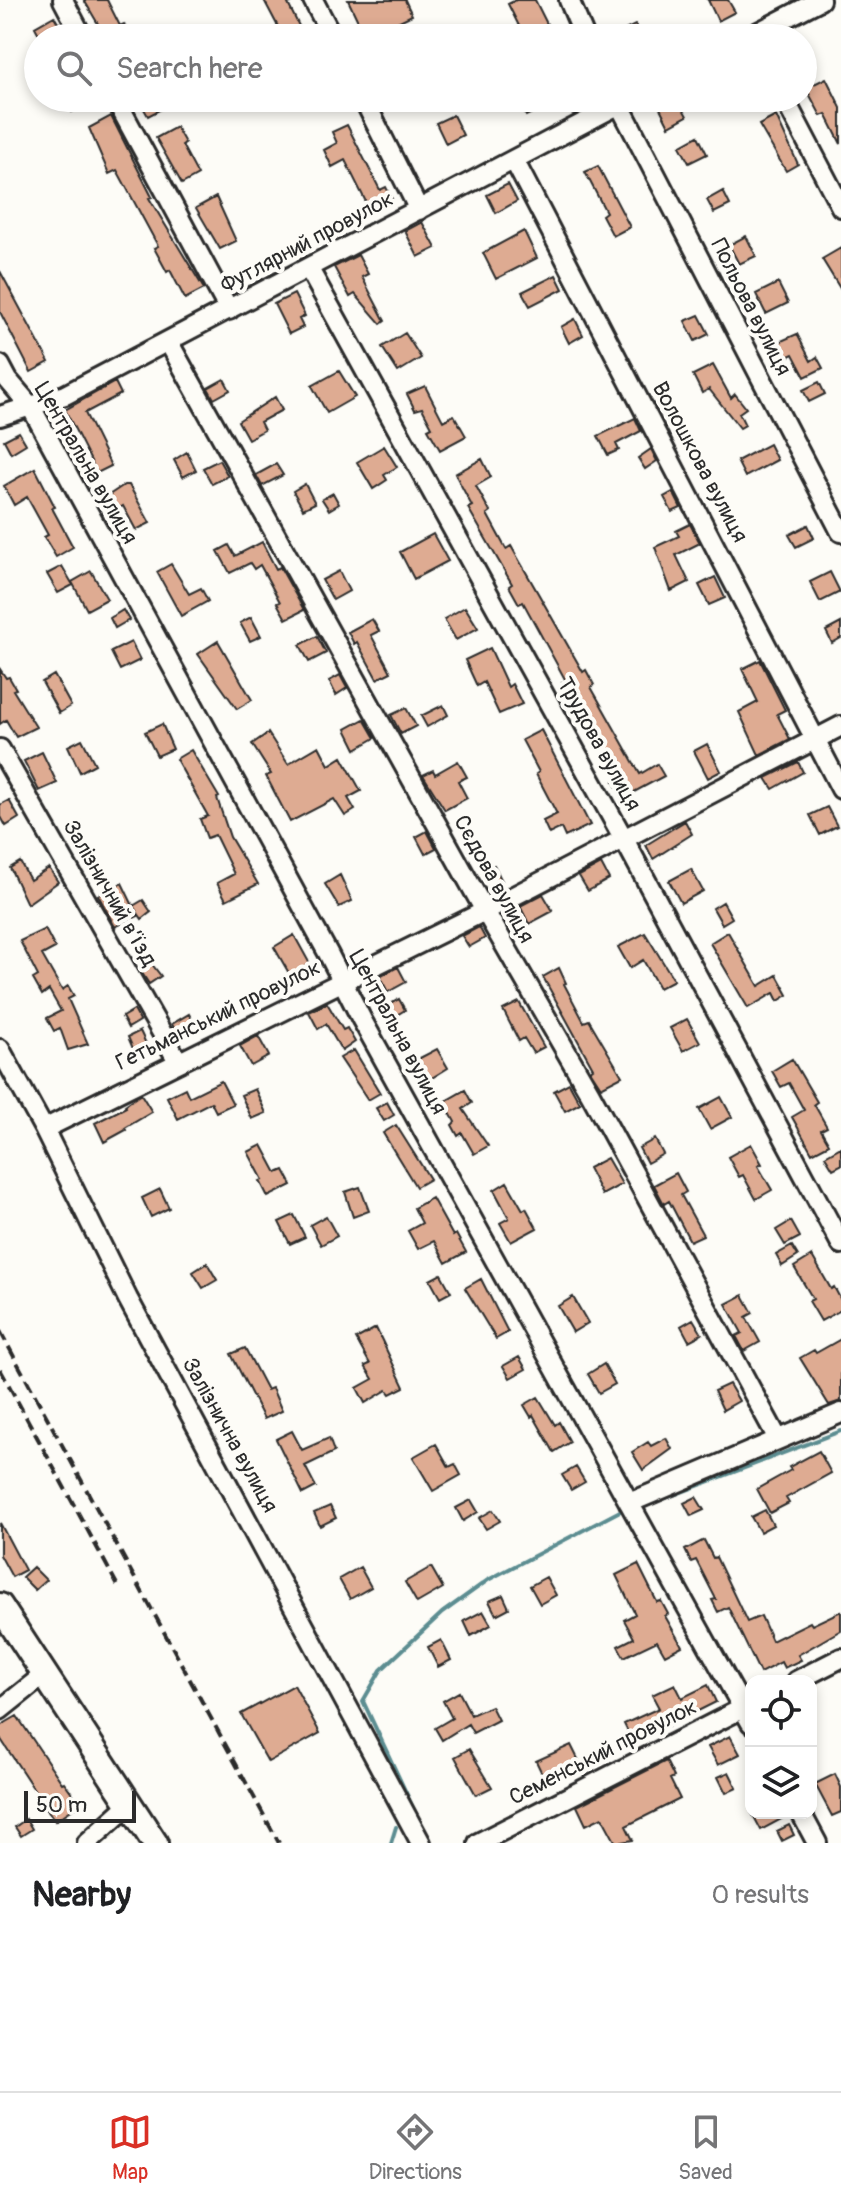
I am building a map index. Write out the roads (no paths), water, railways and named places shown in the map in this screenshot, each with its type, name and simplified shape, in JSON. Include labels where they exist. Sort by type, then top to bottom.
[{"type":"main road","points":[[0,1606],[155,1843]]},
{"type":"street","points":[[63,0],[76,24]]},
{"type":"street","points":[[313,0],[326,24]]},
{"type":"street","points":[[569,0],[579,24]]},
{"type":"street","points":[[775,24],[820,0]]},
{"type":"street","points":[[123,112],[229,310]]},
{"type":"street","points":[[370,112],[419,210]]},
{"type":"street","name":"Футлярний провулок","points":[[0,415],[65,395],[309,269],[600,112]]},
{"type":"street","name":"Польова вулиця","points":[[628,112],[841,532]]},
{"type":"street","points":[[791,112],[841,207]]},
{"type":"street","name":"Волошкова вулиця","points":[[514,160],[841,789]]},
{"type":"street","name":"Трудова вулиця","points":[[309,269],[625,841],[841,1244]]},
{"type":"street","name":"Сєдова вулиця","points":[[168,341],[485,911],[590,1093],[778,1439]]},
{"type":"street","points":[[0,415],[10,402],[4,372]]},
{"type":"street","name":"Центральна вулиця","points":[[4,372],[31,407],[342,981],[629,1503],[745,1707]]},
{"type":"street","name":"Гетьманський провулок","points":[[44,1129],[625,841],[841,726]]},
{"type":"street","name":"Залізничний в’їзд","points":[[0,749],[178,1061]]},
{"type":"street","name":"Залізнична вулиця","points":[[0,1049],[44,1129],[128,1299],[421,1843]]},
{"type":"street","points":[[629,1503],[841,1413]]},
{"type":"street","points":[[808,1675],[841,1658]]},
{"type":"street","points":[[0,1710],[45,1674]]},
{"type":"street","name":"Семенський провулок","points":[[478,1843],[745,1713]]},
{"type":"street","points":[[87,1843],[130,1804]]},
{"type":"street","points":[[804,1819],[817,1843]]},
{"type":"waterway","points":[[645,1506],[841,1431]]},
{"type":"waterway","points":[[417,1816],[363,1701],[381,1670],[442,1613],[488,1580],[620,1511]]},
{"type":"waterway","points":[[391,1843],[396,1827]]},
{"type":"railway","points":[[0,1331],[279,1843]]},
{"type":"railway","points":[[0,1369],[119,1588]]}]
